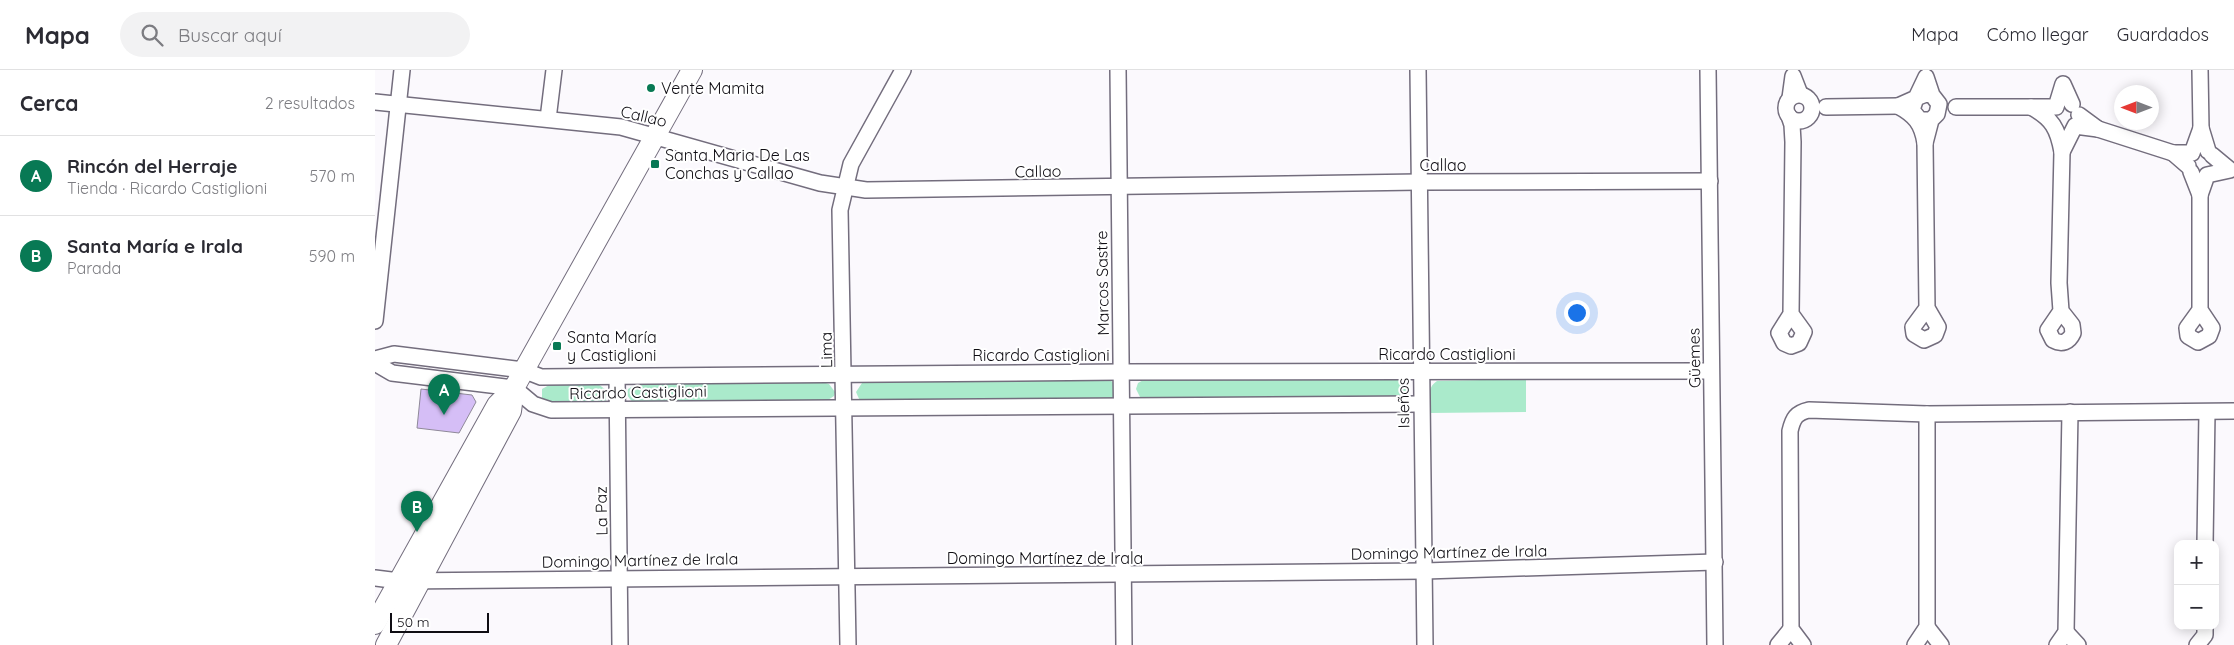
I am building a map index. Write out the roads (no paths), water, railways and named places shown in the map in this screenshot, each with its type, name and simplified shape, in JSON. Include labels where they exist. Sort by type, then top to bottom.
[{"type":"main road","points":[[375,624],[497,405],[518,379],[692,70]]},
{"type":"main road","points":[[387,645],[511,411],[518,379]]},
{"type":"street","points":[[375,321],[402,70]]},
{"type":"street","points":[[548,119],[553,70]]},
{"type":"street","name":"Lima","points":[[848,645],[840,210],[851,164],[903,70]]},
{"type":"street","name":"Marcos Sastre","points":[[1118,70],[1120,407],[1124,645]]},
{"type":"street","name":"Isleños","points":[[1418,70],[1420,372],[1425,645]]},
{"type":"street","name":"Güemes","points":[[1708,70],[1715,645]]},
{"type":"street","points":[[2200,70],[2201,128],[2190,164],[2200,194],[2200,310]]},
{"type":"street","points":[[1793,73],[1803,105],[1793,142]]},
{"type":"street","points":[[1925,143],[1939,104],[1934,97],[1926,74]]},
{"type":"street","points":[[1926,74],[1912,110],[1923,133],[1925,143],[1927,308]]},
{"type":"street","points":[[2061,311],[2062,152],[2052,118],[2063,77]]},
{"type":"street","points":[[2062,152],[2076,115],[2067,96],[2063,77]]},
{"type":"street","points":[[1791,314],[1793,142],[1792,125],[1786,110],[1803,105],[1826,107],[1898,106],[1926,94],[1956,107],[2056,107],[2064,103],[2076,115],[2097,129],[2173,154],[2190,164],[2198,176],[2232,170]]},
{"type":"street","name":"Callao","points":[[375,102],[621,127],[820,183],[866,190],[1419,182],[1710,181]]},
{"type":"street","points":[[1898,106],[1925,121],[1956,107]]},
{"type":"street","points":[[2031,107],[2045,114],[2055,125],[2067,130],[2076,115]]},
{"type":"street","points":[[2200,194],[2207,175],[2215,166],[2201,128]]},
{"type":"street","points":[[2190,164],[2199,149],[2210,153],[2232,170]]},
{"type":"street","name":"Ricardo Castiglioni","points":[[375,361],[394,354],[518,379],[541,377],[1120,372],[1711,371]]},
{"type":"street","name":"La Paz","points":[[617,377],[620,645]]},
{"type":"street","name":"Ricardo Castiglioni","points":[[518,379],[533,404],[551,410],[1421,404]]},
{"type":"street","points":[[1803,645],[1791,629],[1791,431],[1793,419],[1799,412],[1809,410],[1927,414],[2234,412]]},
{"type":"street","points":[[2057,645],[2067,632],[2070,412]]},
{"type":"street","points":[[2205,540],[2207,412]]},
{"type":"street","points":[[1915,645],[1927,627],[1927,414]]},
{"type":"street","name":"Domingo Martínez de Irala","points":[[375,578],[399,581],[619,577],[1123,575],[1425,571],[1715,562]]},
{"type":"street","points":[[1927,627],[1941,645]]},
{"type":"street","points":[[1778,645],[1791,629]]},
{"type":"street","points":[[2067,632],[2078,645]]},
{"type":"place","name":"Vente Mamita","points":[[651,88]]},
{"type":"place","name":"Santa Maria De Las Conchas y Callao","points":[[655,164]]},
{"type":"place","name":"Santa María y Castiglioni","points":[[557,346]]},
{"type":"place","name":"Rincón del Herraje","points":[[444,415]]},
{"type":"place","name":"Santa María e Irala","points":[[417,532]]}]
